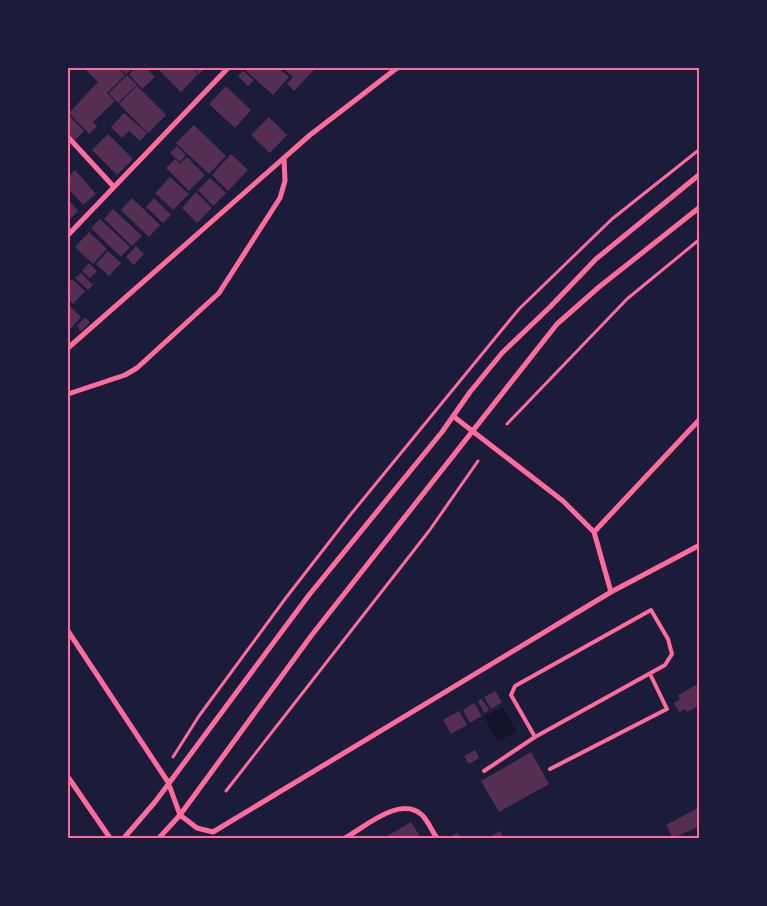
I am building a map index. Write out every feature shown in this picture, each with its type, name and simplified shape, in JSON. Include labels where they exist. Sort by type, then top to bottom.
[{"type":"street","points":[[68,235],[228,68]]},
{"type":"street","points":[[68,348],[284,158],[397,68]]},
{"type":"street","points":[[68,137],[114,187]]},
{"type":"street","points":[[68,394],[125,376],[137,368],[219,293],[280,198],[285,181],[284,158]]},
{"type":"street","points":[[124,838],[309,595],[502,353],[550,307],[596,258],[700,174]]},
{"type":"street","points":[[159,838],[180,814],[311,636],[558,324],[600,287],[700,207]]},
{"type":"street","points":[[453,416],[563,500],[594,532],[611,592]]},
{"type":"street","points":[[594,532],[700,419]]},
{"type":"street","points":[[68,631],[168,782],[180,814],[197,828],[213,832],[611,592],[700,545]]},
{"type":"street","points":[[68,777],[110,838]]},
{"type":"street","points":[[345,838],[397,808],[412,808],[423,816],[437,838]]},
{"type":"lane","points":[[484,771],[535,737],[666,665],[672,654],[668,639],[651,610],[515,686],[511,695],[535,737]]},
{"type":"lane","points":[[550,769],[667,709],[650,674]]},
{"type":"path","points":[[507,424],[627,299],[700,239]]},
{"type":"path","points":[[226,791],[429,531],[478,461]]},
{"type":"shaded area","points":[[502,707],[516,731],[498,742],[484,717]]},
{"type":"building","points":[[84,68],[118,68],[125,75],[107,93],[115,101],[93,122],[97,127],[89,134],[69,113],[98,82]]},
{"type":"building","points":[[120,68],[133,68],[126,74]]},
{"type":"building","points":[[136,68],[146,68],[155,77],[142,89],[129,74]]},
{"type":"building","points":[[157,68],[191,68],[198,74],[181,92]]},
{"type":"building","points":[[193,68],[205,68],[199,74]]},
{"type":"building","points":[[243,68],[278,68],[289,77],[273,95]]},
{"type":"building","points":[[283,68],[311,68],[314,70],[294,91],[287,83],[293,77]]},
{"type":"building","points":[[243,71],[254,80],[248,86],[238,76]]},
{"type":"building","points":[[127,75],[137,85],[118,103],[109,93]]},
{"type":"building","points":[[137,86],[166,115],[148,133],[119,104]]},
{"type":"building","points":[[226,86],[251,110],[235,128],[209,104]]},
{"type":"building","points":[[124,113],[147,133],[140,141],[129,131],[122,138],[111,127]]},
{"type":"building","points":[[68,114],[84,131],[75,140],[68,132]]},
{"type":"building","points":[[269,117],[287,135],[270,153],[251,135]]},
{"type":"building","points":[[194,125],[226,156],[209,174],[176,143]]},
{"type":"building","points":[[108,134],[133,159],[117,175],[92,150]]},
{"type":"building","points":[[177,146],[186,155],[180,162],[170,153]]},
{"type":"building","points":[[231,154],[248,170],[228,191],[212,175]]},
{"type":"building","points":[[187,157],[205,175],[189,191],[166,168],[175,159],[180,164]]},
{"type":"building","points":[[75,170],[96,194],[83,205],[68,188],[68,177]]},
{"type":"building","points":[[170,177],[189,194],[173,210],[155,193]]},
{"type":"building","points":[[210,178],[226,193],[213,206],[198,190]]},
{"type":"building","points":[[196,192],[212,208],[197,223],[182,208]]},
{"type":"building","points":[[132,198],[160,225],[149,237],[121,210]]},
{"type":"building","points":[[154,198],[171,215],[163,223],[146,207]]},
{"type":"building","points":[[68,199],[78,211],[68,221]]},
{"type":"building","points":[[113,209],[142,236],[132,246],[104,219]]},
{"type":"building","points":[[100,219],[130,247],[121,257],[91,228]]},
{"type":"building","points":[[89,232],[107,249],[93,264],[75,247]]},
{"type":"building","points":[[136,246],[144,254],[134,265],[126,257]]},
{"type":"building","points":[[108,251],[121,263],[109,276],[96,264]]},
{"type":"building","points":[[89,263],[97,271],[90,278],[82,271]]},
{"type":"building","points":[[81,273],[93,285],[88,290],[75,278]]},
{"type":"building","points":[[72,279],[85,291],[73,304],[68,299],[68,284]]},
{"type":"building","points":[[68,304],[81,317],[68,332]]},
{"type":"building","points":[[85,317],[90,322],[81,331],[77,326]]},
{"type":"building","points":[[700,683],[700,705],[687,712],[685,709],[679,712],[674,703],[680,699],[678,695]]},
{"type":"building","points":[[495,691],[502,702],[491,709],[484,697]]},
{"type":"building","points":[[482,699],[489,710],[484,713],[478,701]]},
{"type":"building","points":[[474,703],[482,716],[470,723],[463,710]]},
{"type":"building","points":[[459,711],[467,725],[451,734],[443,720]]},
{"type":"building","points":[[475,750],[479,758],[469,764],[464,756]]},
{"type":"building","points":[[531,752],[549,784],[499,812],[481,781]]},
{"type":"building","points":[[700,807],[700,826],[673,838],[666,825]]},
{"type":"building","points":[[411,822],[421,838],[383,838],[396,831]]},
{"type":"building","points":[[500,831],[504,838],[488,838]]},
{"type":"building","points":[[457,833],[461,838],[448,838]]}]
